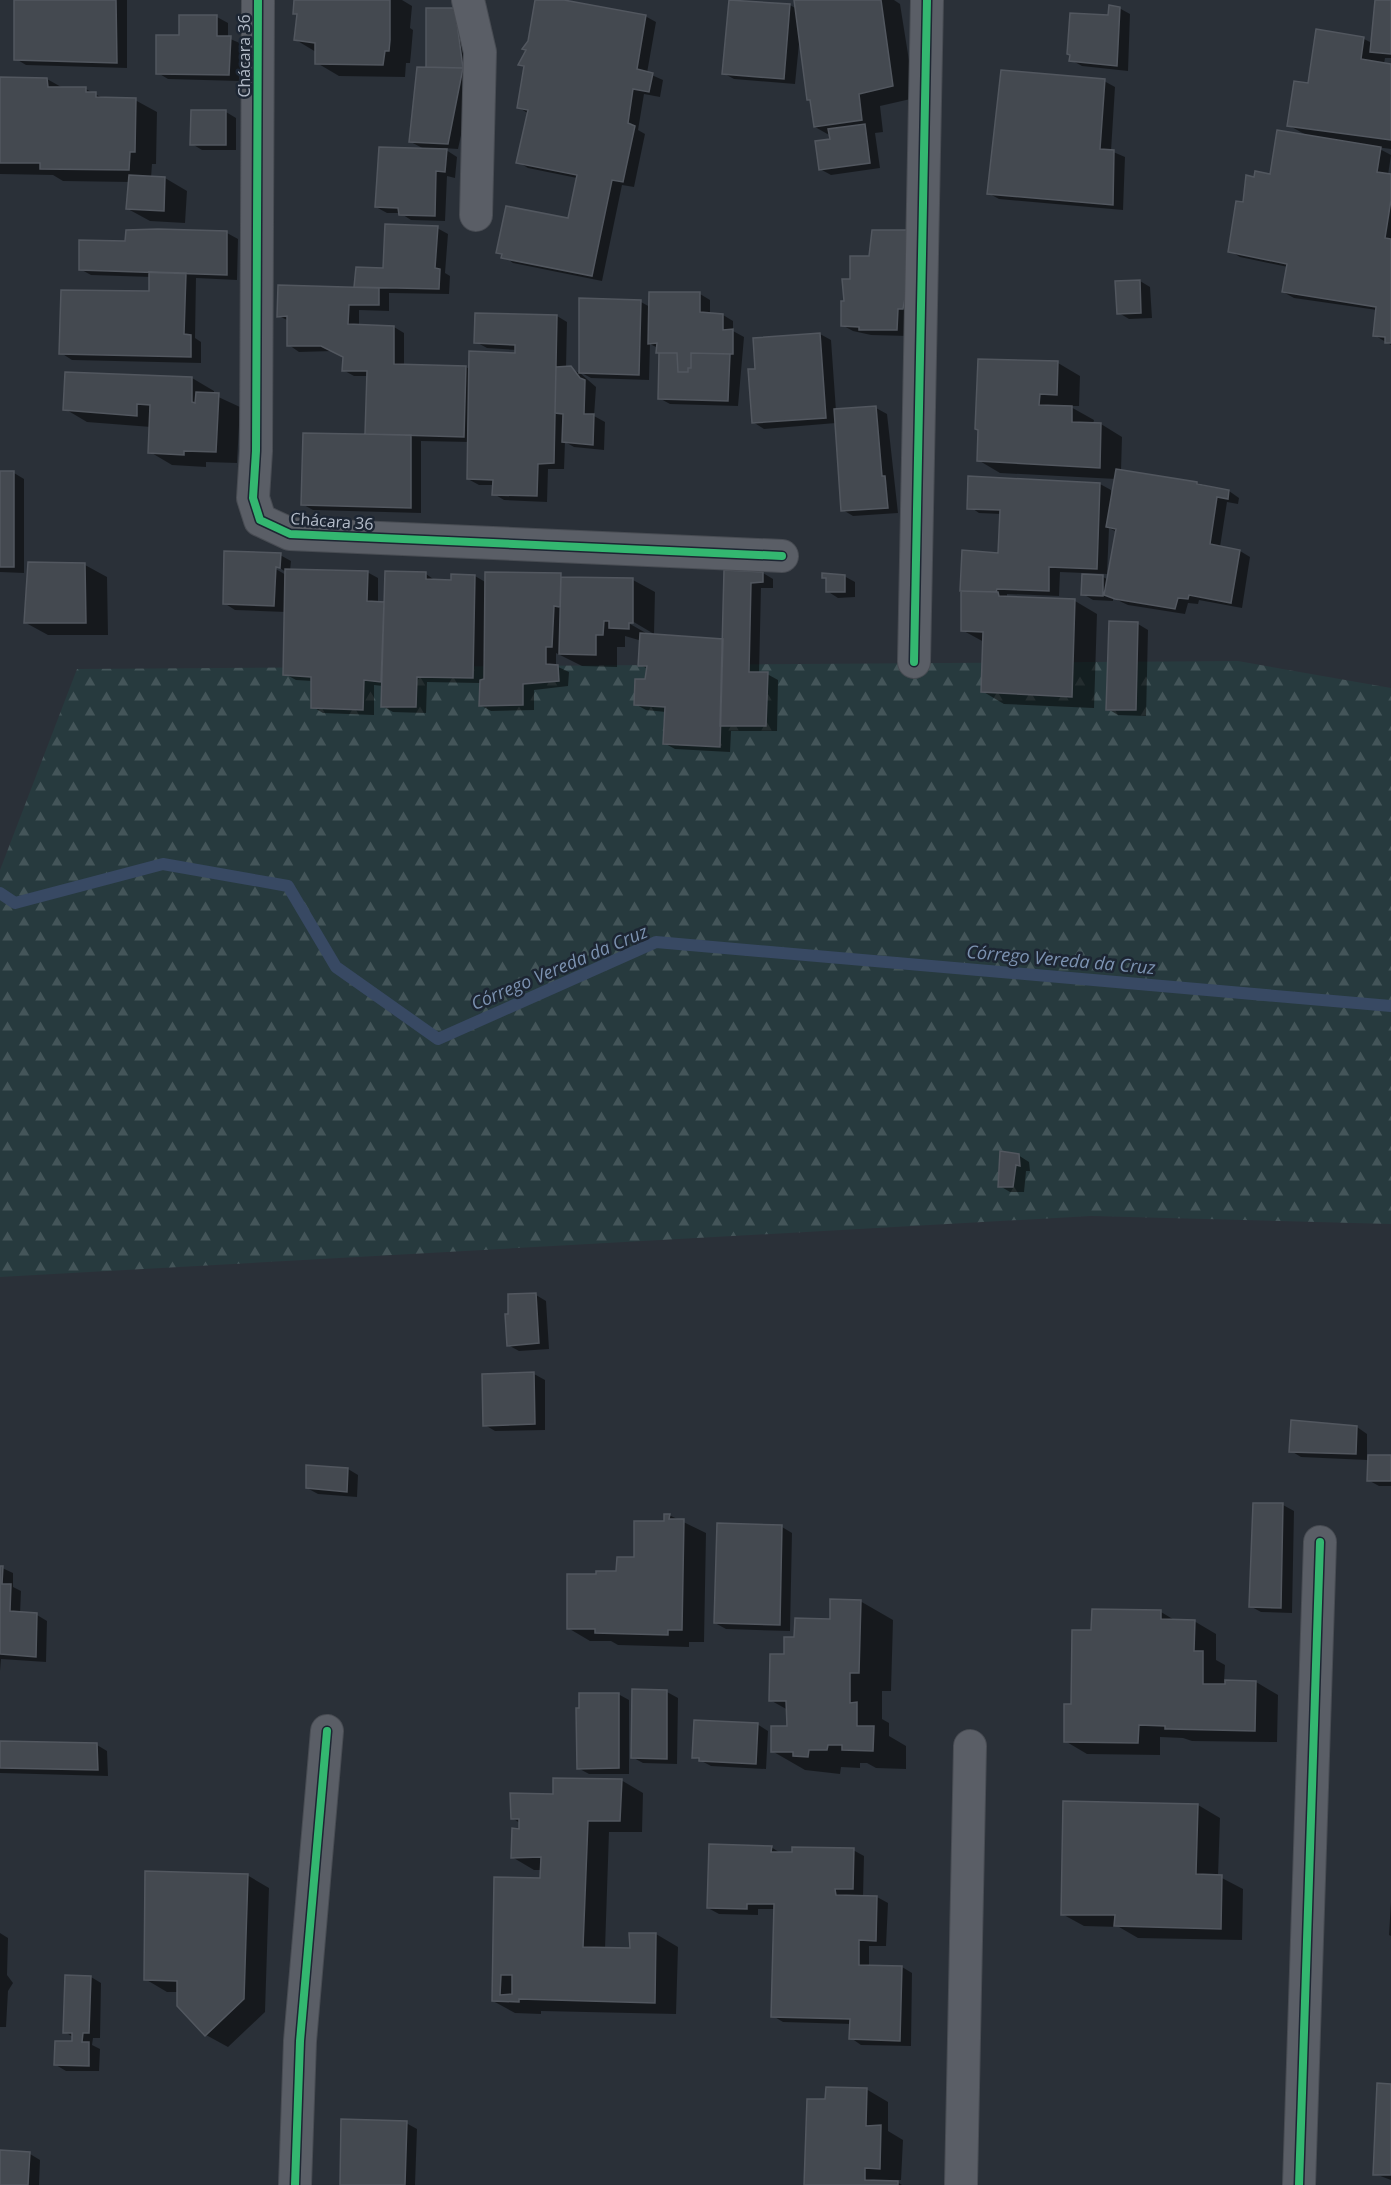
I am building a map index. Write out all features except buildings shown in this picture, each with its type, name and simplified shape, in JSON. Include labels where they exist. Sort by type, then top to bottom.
[{"type":"street","name":"Chácara 36","points":[[258,0],[256,451],[253,498],[260,520],[290,534],[782,556]]},
{"type":"street","points":[[468,0],[480,52],[476,215]]},
{"type":"street","points":[[914,662],[927,0]]},
{"type":"street","points":[[1299,2185],[1320,1542]]},
{"type":"street","points":[[295,2185],[300,2041],[327,1731]]},
{"type":"street","points":[[961,2185],[970,1746]]},
{"type":"green space","points":[[1238,661],[1391,688],[1391,1224],[1091,1216],[0,1277],[0,870],[77,669]]},
{"type":"waterway","name":"Córrego Vereda da Cruz","points":[[0,893],[15,903],[163,864],[288,886],[336,967],[438,1039],[656,942],[1391,1006]]},
{"type":"cycle path","points":[[258,0],[256,451],[253,498],[260,520],[290,534],[782,556]]},
{"type":"cycle path","points":[[914,662],[927,0]]},
{"type":"cycle path","points":[[1299,2185],[1320,1542]]},
{"type":"cycle path","points":[[295,2185],[300,2041],[327,1731]]}]
